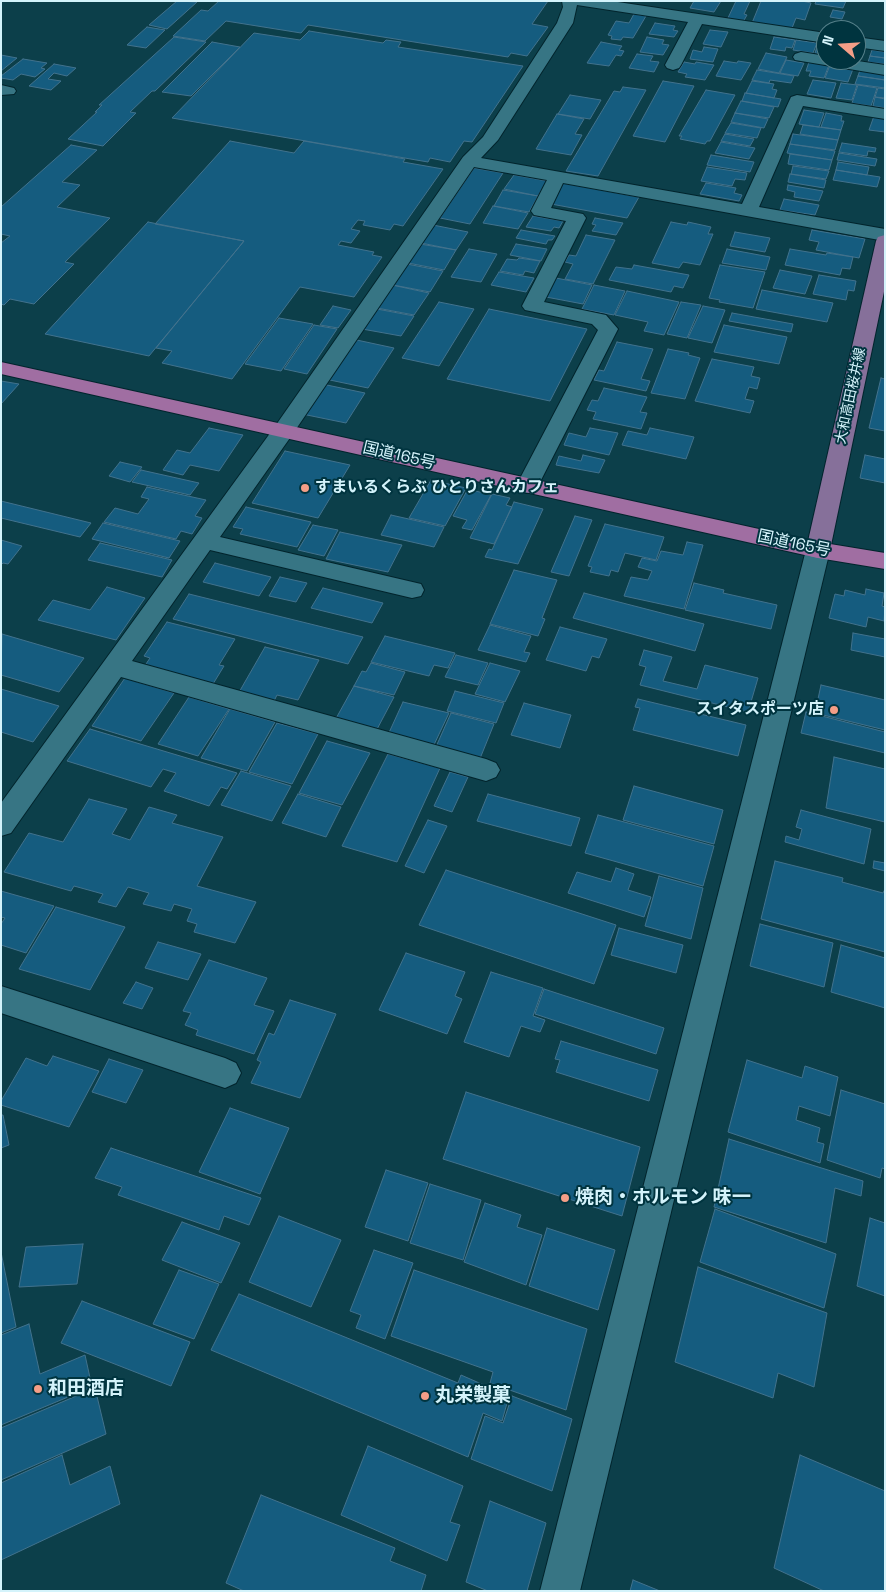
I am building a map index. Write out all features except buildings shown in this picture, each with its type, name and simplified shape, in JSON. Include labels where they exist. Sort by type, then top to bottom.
[{"type":"highway","name":"国道165号","points":[[1,368],[818,550],[885,560]]},
{"type":"main road","name":"大和高田桜井線","points":[[818,550],[885,241]]},
{"type":"street","points":[[1,825],[284,430],[469,161],[489,140],[565,23],[570,7],[569,1]]},
{"type":"street","points":[[580,1],[816,37]]},
{"type":"street","points":[[673,65],[698,20]]},
{"type":"street","points":[[866,43],[885,46]]},
{"type":"street","points":[[801,57],[885,70]]},
{"type":"street","points":[[748,211],[797,100],[885,114]]},
{"type":"street","points":[[469,161],[885,235]]},
{"type":"street","points":[[527,486],[608,329],[599,319],[532,306],[578,218],[540,210],[557,177]]},
{"type":"street","points":[[204,541],[412,590]]},
{"type":"street","points":[[560,1591],[818,550]]},
{"type":"street","points":[[115,666],[486,770]]},
{"type":"street","points":[[1,999],[225,1073]]},
{"type":"place","name":"すまいるくらぶ ひとりさんカフェ","points":[[305,488]]},
{"type":"place","name":"スイタスポーツ店","points":[[834,710]]},
{"type":"place","name":"焼肉・ホルモン 味一","points":[[565,1198]]},
{"type":"place","name":"和田酒店","points":[[38,1389]]},
{"type":"place","name":"丸栄製菓","points":[[425,1396]]}]
